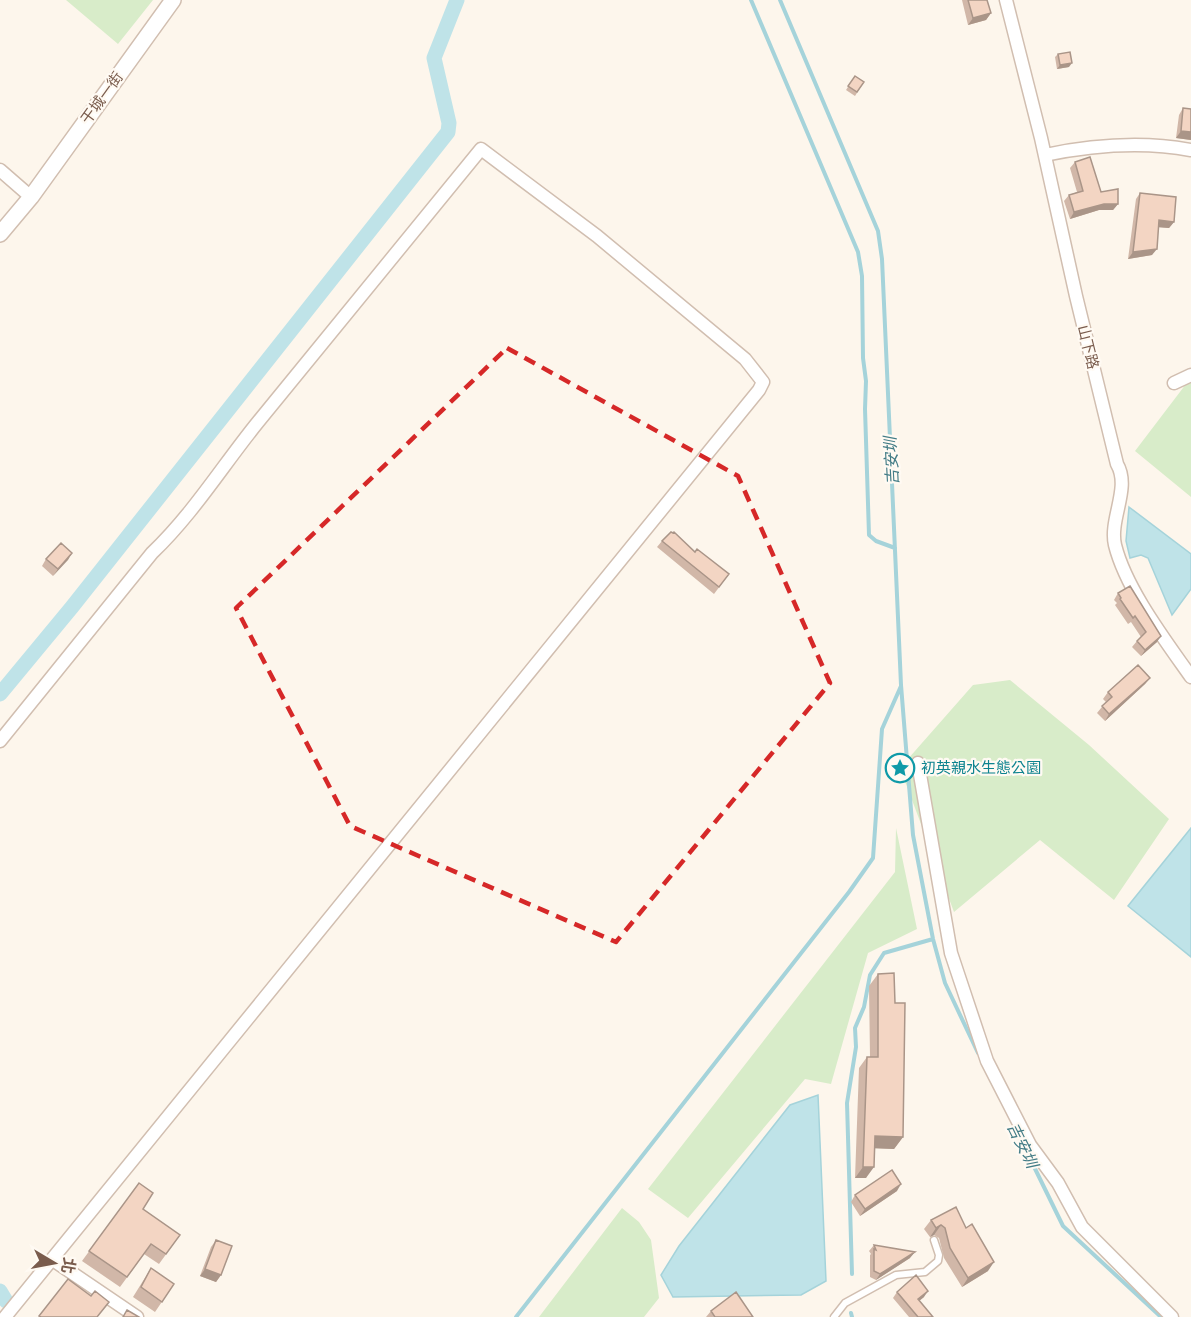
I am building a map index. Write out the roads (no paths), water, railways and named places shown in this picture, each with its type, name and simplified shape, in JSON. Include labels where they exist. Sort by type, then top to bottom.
[{"type":"street","name":"干城一街","points":[[0,234],[31,197],[173,0]]},
{"type":"street","name":"山下路","points":[[1006,0],[1045,155],[1076,296],[1117,464],[1122,474],[1114,535],[1116,546],[1124,569],[1144,607],[1191,677]]},
{"type":"street","points":[[1045,155],[1085,147],[1159,146],[1191,150]]},
{"type":"street","points":[[0,741],[152,553],[197,502],[244,439],[481,149],[597,236],[746,359],[763,382],[744,409],[5,1317]]},
{"type":"street","points":[[0,170],[31,197]]},
{"type":"street","points":[[1174,384],[1191,375]]},
{"type":"street","points":[[918,763],[951,953],[987,1061],[1030,1145],[1058,1183],[1082,1227],[1172,1317]]},
{"type":"street","points":[[53,1260],[137,1317]]},
{"type":"lane","points":[[835,1315],[845,1303],[896,1275],[925,1272],[938,1261],[939,1256],[934,1240]]},
{"type":"water","points":[[1129,507],[1191,554],[1191,589],[1172,615],[1148,558],[1141,555],[1130,558],[1126,541]]},
{"type":"water","points":[[1191,828],[1191,957],[1128,906]]},
{"type":"water","points":[[818,1095],[826,1281],[801,1295],[673,1297],[661,1275],[679,1246],[790,1105]]},
{"type":"waterway","points":[[0,694],[72,607],[448,132],[449,123],[434,58],[457,0]]},
{"type":"waterway","points":[[751,0],[858,252],[862,276],[869,535],[876,541],[895,548]]},
{"type":"waterway","name":"吉安圳","points":[[780,0],[878,231],[882,259],[901,685],[913,835],[933,939],[945,983],[978,1053]]},
{"type":"waterway","points":[[516,1317],[849,892],[873,858],[882,729],[901,686]]},
{"type":"waterway","name":"吉安圳","points":[[852,1274],[847,1103],[856,1047],[855,1028],[864,1007],[870,975],[884,953],[933,939]]},
{"type":"waterway","name":"吉安圳","points":[[1020,1138],[1063,1226],[1161,1317]]},
{"type":"waterway","points":[[0,1291],[6,1301]]},
{"type":"waterway","name":"吉安圳","points":[[851,1313],[852,1317]]},
{"type":"place","name":"初英親水生態公園","points":[[900,768]]}]
